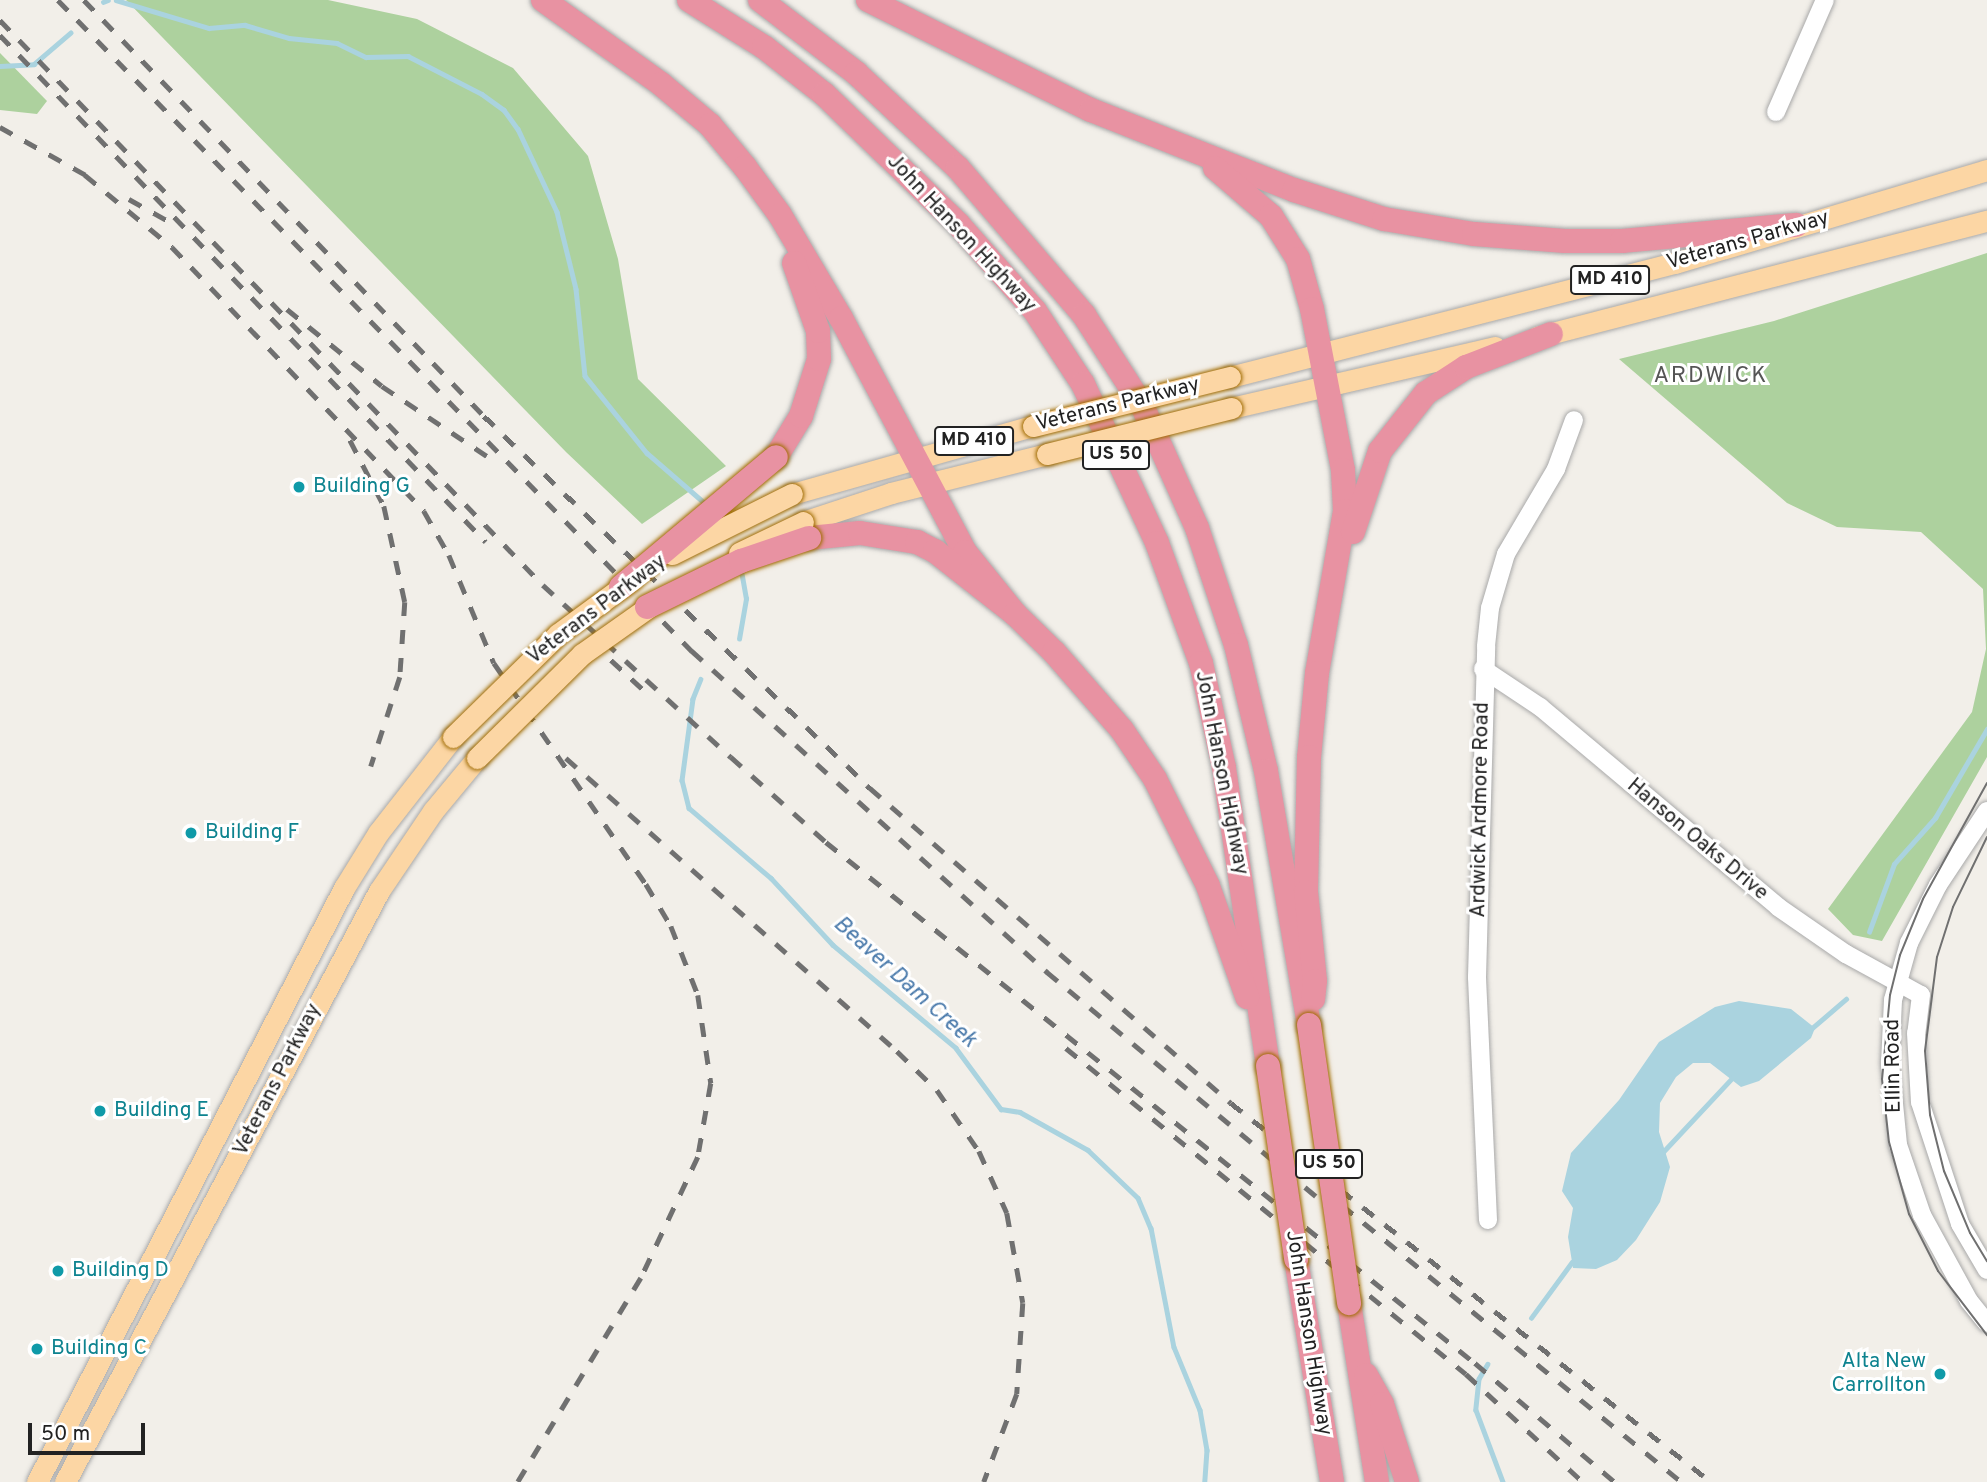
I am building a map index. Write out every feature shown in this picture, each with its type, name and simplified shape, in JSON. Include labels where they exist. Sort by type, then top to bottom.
[{"type":"highway","points":[[543,0],[660,84],[710,125],[780,215],[916,457],[965,552],[1015,614]]},
{"type":"highway","name":"John Hanson Highway","points":[[689,0],[764,47],[824,94],[958,224],[1035,311],[1083,384],[1157,543],[1201,663],[1224,768],[1296,1259],[1332,1482]]},
{"type":"highway","name":"John Hanson Highway","points":[[760,0],[856,73],[958,168],[1084,315],[1142,405],[1197,527],[1240,658],[1266,771],[1308,1025],[1377,1482]]},
{"type":"highway","points":[[868,0],[1091,110],[1185,148],[1384,219],[1474,234],[1622,241],[1796,225]]},
{"type":"highway","points":[[621,587],[776,457],[801,416],[819,359],[818,331],[805,288],[778,228],[738,170],[660,84]]},
{"type":"highway","points":[[1185,148],[1254,199],[1288,238],[1306,284],[1343,470],[1345,512],[1322,648],[1309,757],[1306,892],[1315,981],[1308,1025]]},
{"type":"highway","points":[[1322,648],[1366,486],[1380,451],[1402,419],[1426,393],[1466,367],[1551,334]]},
{"type":"highway","points":[[647,607],[806,530],[860,533],[916,542],[958,566],[1015,614],[1090,690],[1155,779],[1208,886],[1268,1066]]},
{"type":"highway","points":[[1357,1359],[1382,1404],[1407,1482]]},
{"type":"main road","name":"Veterans Parkway","points":[[37,1482],[344,888],[378,833],[453,737],[505,681],[621,587],[712,531],[792,494],[1033,426],[1230,377],[1321,351],[1599,283],[1987,170]]},
{"type":"main road","name":"Veterans Parkway","points":[[806,530],[929,484],[1231,408],[1551,334],[1987,221]]},
{"type":"main road","name":"Veterans Parkway","points":[[70,1477],[379,891],[433,811],[477,758],[582,654],[647,607]]},
{"type":"main road","points":[[27,1482],[72,1417]]},
{"type":"street","points":[[1776,112],[1825,0]]},
{"type":"street","name":"Ardwick Ardmore Road","points":[[1488,1220],[1477,976],[1483,669],[1490,608],[1501,566],[1556,469],[1574,419]]},
{"type":"street","name":"Hanson Oaks Drive","points":[[1483,669],[1540,707],[1779,907],[1830,944],[1921,995]]},
{"type":"street","name":"Ellin Road","points":[[1987,811],[1920,920],[1897,982],[1890,1063],[1898,1145],[1932,1237],[1987,1323]]},
{"type":"street","name":"Ellin Road","points":[[1921,995],[1916,1033],[1920,1102],[1960,1224],[1987,1270]]},
{"type":"green space","points":[[126,0],[328,0],[417,19],[513,68],[588,156],[618,259],[638,379],[726,466],[642,524],[566,452]]},
{"type":"green space","points":[[0,53],[47,101],[37,114],[0,110]]},
{"type":"green space","points":[[1987,253],[1987,757],[1882,941],[1853,935],[1828,909],[1972,712],[1986,649],[1983,589],[1921,532],[1837,527],[1787,503],[1619,359],[1774,321]]},
{"type":"water","points":[[1739,1001],[1791,1009],[1815,1028],[1811,1038],[1759,1081],[1741,1087],[1710,1063],[1693,1063],[1676,1077],[1660,1103],[1659,1132],[1670,1167],[1660,1202],[1636,1240],[1617,1260],[1596,1269],[1573,1268],[1568,1237],[1573,1208],[1562,1191],[1571,1153],[1619,1100],[1659,1042],[1715,1007]]},
{"type":"waterway","name":"Beaver Dam Creek","points":[[103,2],[108,0]]},
{"type":"waterway","name":"Beaver Dam Creek","points":[[116,0],[209,28],[245,25],[289,38],[337,43],[366,57],[408,56],[482,94],[504,110],[518,129],[557,212],[576,289],[585,376],[647,453],[707,505]]},
{"type":"waterway","name":"Beaver Dam Creek","points":[[0,66],[34,64],[70,33]]},
{"type":"waterway","name":"Beaver Dam Creek","points":[[739,639],[746,599],[741,571]]},
{"type":"waterway","name":"Beaver Dam Creek","points":[[701,679],[693,699],[682,780],[689,808],[771,878],[833,945],[956,1048],[1001,1109],[1020,1112],[1088,1150],[1138,1198],[1151,1228],[1174,1347],[1200,1410],[1207,1450],[1205,1482]]},
{"type":"waterway","points":[[1869,932],[1894,864],[1935,818],[1987,729]]},
{"type":"waterway","points":[[1811,1029],[1846,999]]},
{"type":"waterway","points":[[1661,1154],[1732,1078]]},
{"type":"waterway","points":[[1531,1318],[1572,1262]]},
{"type":"waterway","points":[[1488,1364],[1479,1379],[1476,1410],[1503,1482]]},
{"type":"tram line","points":[[1987,783],[1923,899],[1900,955],[1890,995],[1882,1079],[1889,1142],[1909,1214],[1938,1271],[1987,1335]]},
{"type":"tram line","points":[[1987,837],[1953,907],[1937,957],[1925,1051],[1930,1115],[1944,1171],[1970,1233],[1987,1261]]},
{"type":"railway","points":[[58,0],[692,651],[1047,972],[1347,1222]]},
{"type":"railway","points":[[84,0],[484,416],[870,788],[1231,1103],[1711,1482]]},
{"type":"railway","points":[[0,20],[543,585],[731,757],[826,842],[1475,1363],[1615,1482]]},
{"type":"railway","points":[[0,35],[486,542]]},
{"type":"railway","points":[[0,127],[93,179]]},
{"type":"railway","points":[[85,175],[172,247],[424,511],[449,555],[494,663],[646,884],[671,926],[698,995],[711,1083],[698,1157],[641,1278],[518,1482]]},
{"type":"railway","points":[[129,199],[172,223]]},
{"type":"railway","points":[[287,309],[382,386],[487,456]]},
{"type":"railway","points":[[350,440],[384,506],[405,602],[400,677],[371,766]]},
{"type":"railway","points":[[611,660],[647,693]]},
{"type":"railway","points":[[566,758],[897,1051],[937,1090],[979,1151],[1007,1213],[1023,1303],[1017,1394],[984,1482]]},
{"type":"railway","points":[[1066,1048],[1466,1374],[1583,1482]]},
{"type":"railway","points":[[1342,1205],[1682,1482]]},
{"type":"place","name":"Building G","points":[[299,487]]},
{"type":"place","name":"Building F","points":[[191,833]]},
{"type":"place","name":"Building E","points":[[100,1111]]},
{"type":"place","name":"Building D","points":[[58,1271]]},
{"type":"place","name":"Building C","points":[[37,1349]]},
{"type":"place","name":"Alta New Carrollton","points":[[1940,1374]]},
{"type":"district","name":"ARDWICK","points":[[1711,377]]}]
